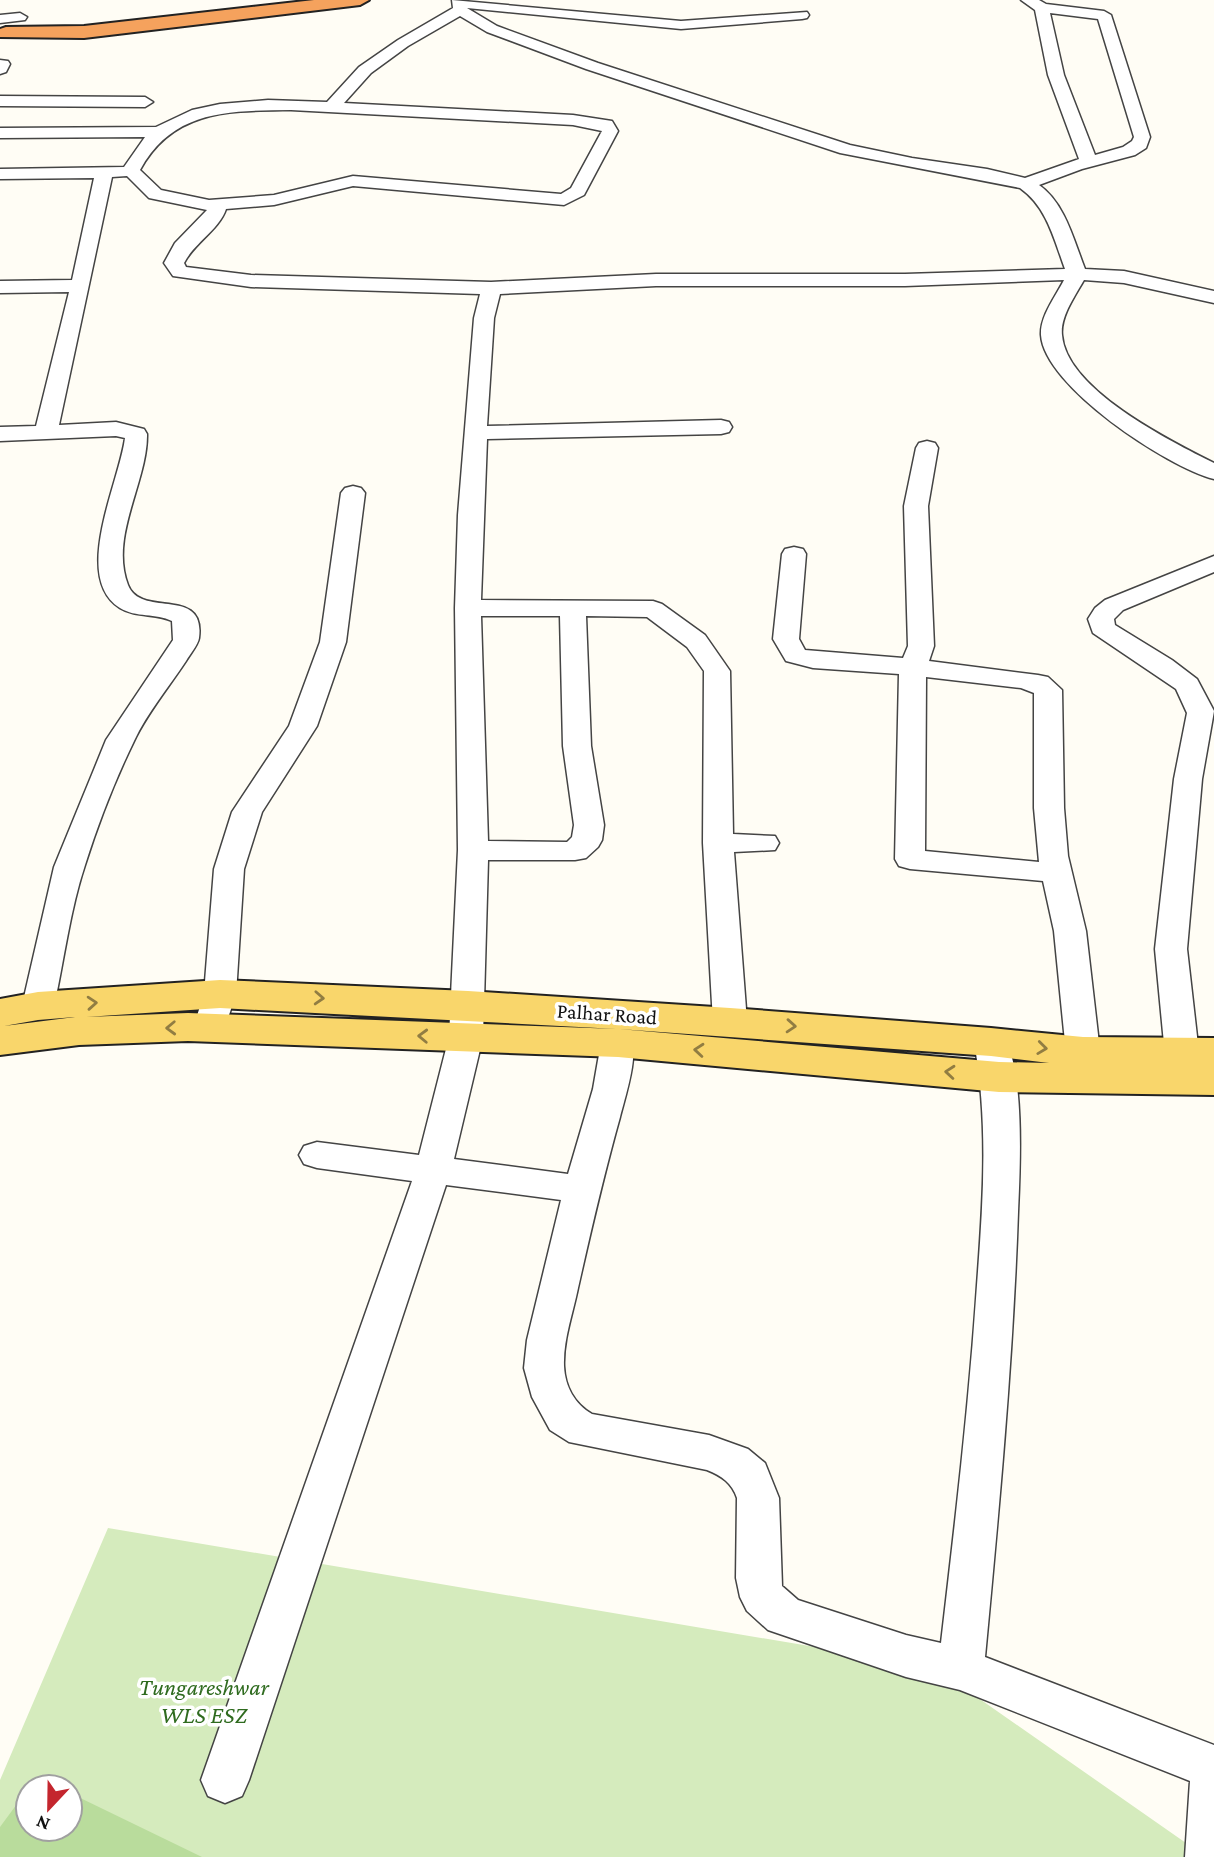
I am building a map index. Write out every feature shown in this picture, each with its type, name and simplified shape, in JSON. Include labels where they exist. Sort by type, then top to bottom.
[{"type":"highway","points":[[80,20],[222,0]]},
{"type":"highway","points":[[1,27],[278,0]]},
{"type":"highway","points":[[1,27],[83,32],[360,0]]},
{"type":"highway","points":[[1,27],[20,17],[45,14]]},
{"type":"main road","name":"Palhar Road","points":[[19,1009],[215,1011],[464,1039],[995,1059],[1083,1052],[1198,1054]]},
{"type":"main road","name":"Palhar Road","points":[[0,1041],[215,1011]]},
{"type":"main road","name":"Palhar Road","points":[[464,1039],[730,1022],[995,1059],[1214,1080]]},
{"type":"street","points":[[330,108],[365,70],[460,4],[681,25],[802,15]]},
{"type":"street","points":[[460,4],[492,29],[593,66],[846,149],[912,163],[987,174],[1026,184],[1040,194],[1055,217],[1077,274],[1050,334],[1057,357],[1076,382],[1102,406],[1214,472]]},
{"type":"street","points":[[1026,184],[1129,151],[1140,144],[1142,137],[1104,15],[1035,4],[1056,75],[1089,162]]},
{"type":"street","points":[[0,101],[145,102]]},
{"type":"street","points":[[0,132],[156,132],[201,113],[222,108],[291,105],[573,120],[606,125],[610,131],[578,191],[564,200],[353,181],[274,200],[210,205]]},
{"type":"street","points":[[131,171],[137,156],[156,132]]},
{"type":"street","points":[[0,174],[131,171],[155,194],[217,207],[215,214],[182,247],[174,263],[180,272],[251,281],[491,288],[656,280],[905,280],[1077,274],[1124,277],[1214,297]]},
{"type":"street","points":[[46,432],[78,286],[98,210],[104,173]]},
{"type":"street","points":[[0,287],[78,286]]},
{"type":"street","points":[[225,1780],[434,1168],[464,1039],[473,850],[468,608],[470,515],[484,318],[491,288]]},
{"type":"street","points":[[477,433],[721,426]]},
{"type":"street","points":[[0,460],[7,434],[116,429],[136,434],[113,543],[111,564],[117,592],[128,603],[138,607],[178,613],[185,618],[187,630],[186,640],[120,740],[69,867],[19,1009]]},
{"type":"street","points":[[927,448],[916,506],[921,646],[913,667],[910,859],[1057,873]]},
{"type":"street","points":[[215,1011],[229,869],[247,813],[303,726],[333,642],[354,494]]},
{"type":"street","points":[[794,554],[786,639],[795,655],[813,660],[913,667],[1038,683],[1048,690],[1049,808],[1057,873],[1070,931],[1083,1052]]},
{"type":"street","points":[[1198,1054],[1171,949],[1188,779],[1201,713],[1187,685],[1163,666],[1113,637],[1102,627],[1101,620],[1104,612],[1114,606],[1165,581],[1214,563]]},
{"type":"street","points":[[468,608],[653,609],[696,641],[708,656],[717,671],[718,843],[730,1022]]},
{"type":"street","points":[[473,850],[575,851],[587,840],[589,825],[577,746],[573,609]]},
{"type":"street","points":[[718,843],[764,843]]},
{"type":"street","points":[[618,1043],[610,1089],[582,1189],[547,1340],[544,1368],[552,1397],[565,1418],[583,1430],[709,1453],[733,1462],[750,1476],[758,1498],[758,1578],[762,1597],[784,1616],[906,1656],[961,1669],[1214,1768],[1209,1857]]},
{"type":"street","points":[[961,1669],[986,1428],[995,1305],[1002,1178],[995,1059]]},
{"type":"street","points":[[317,1155],[582,1189]]},
{"type":"green space","name":"Tungareshwar WLS ESZ","points":[[108,1528],[934,1667],[1206,1857],[0,1857],[0,1780]]},
{"type":"green space","points":[[84,1800],[202,1857],[0,1857],[0,1827],[14,1808],[14,1843],[84,1843]]}]
